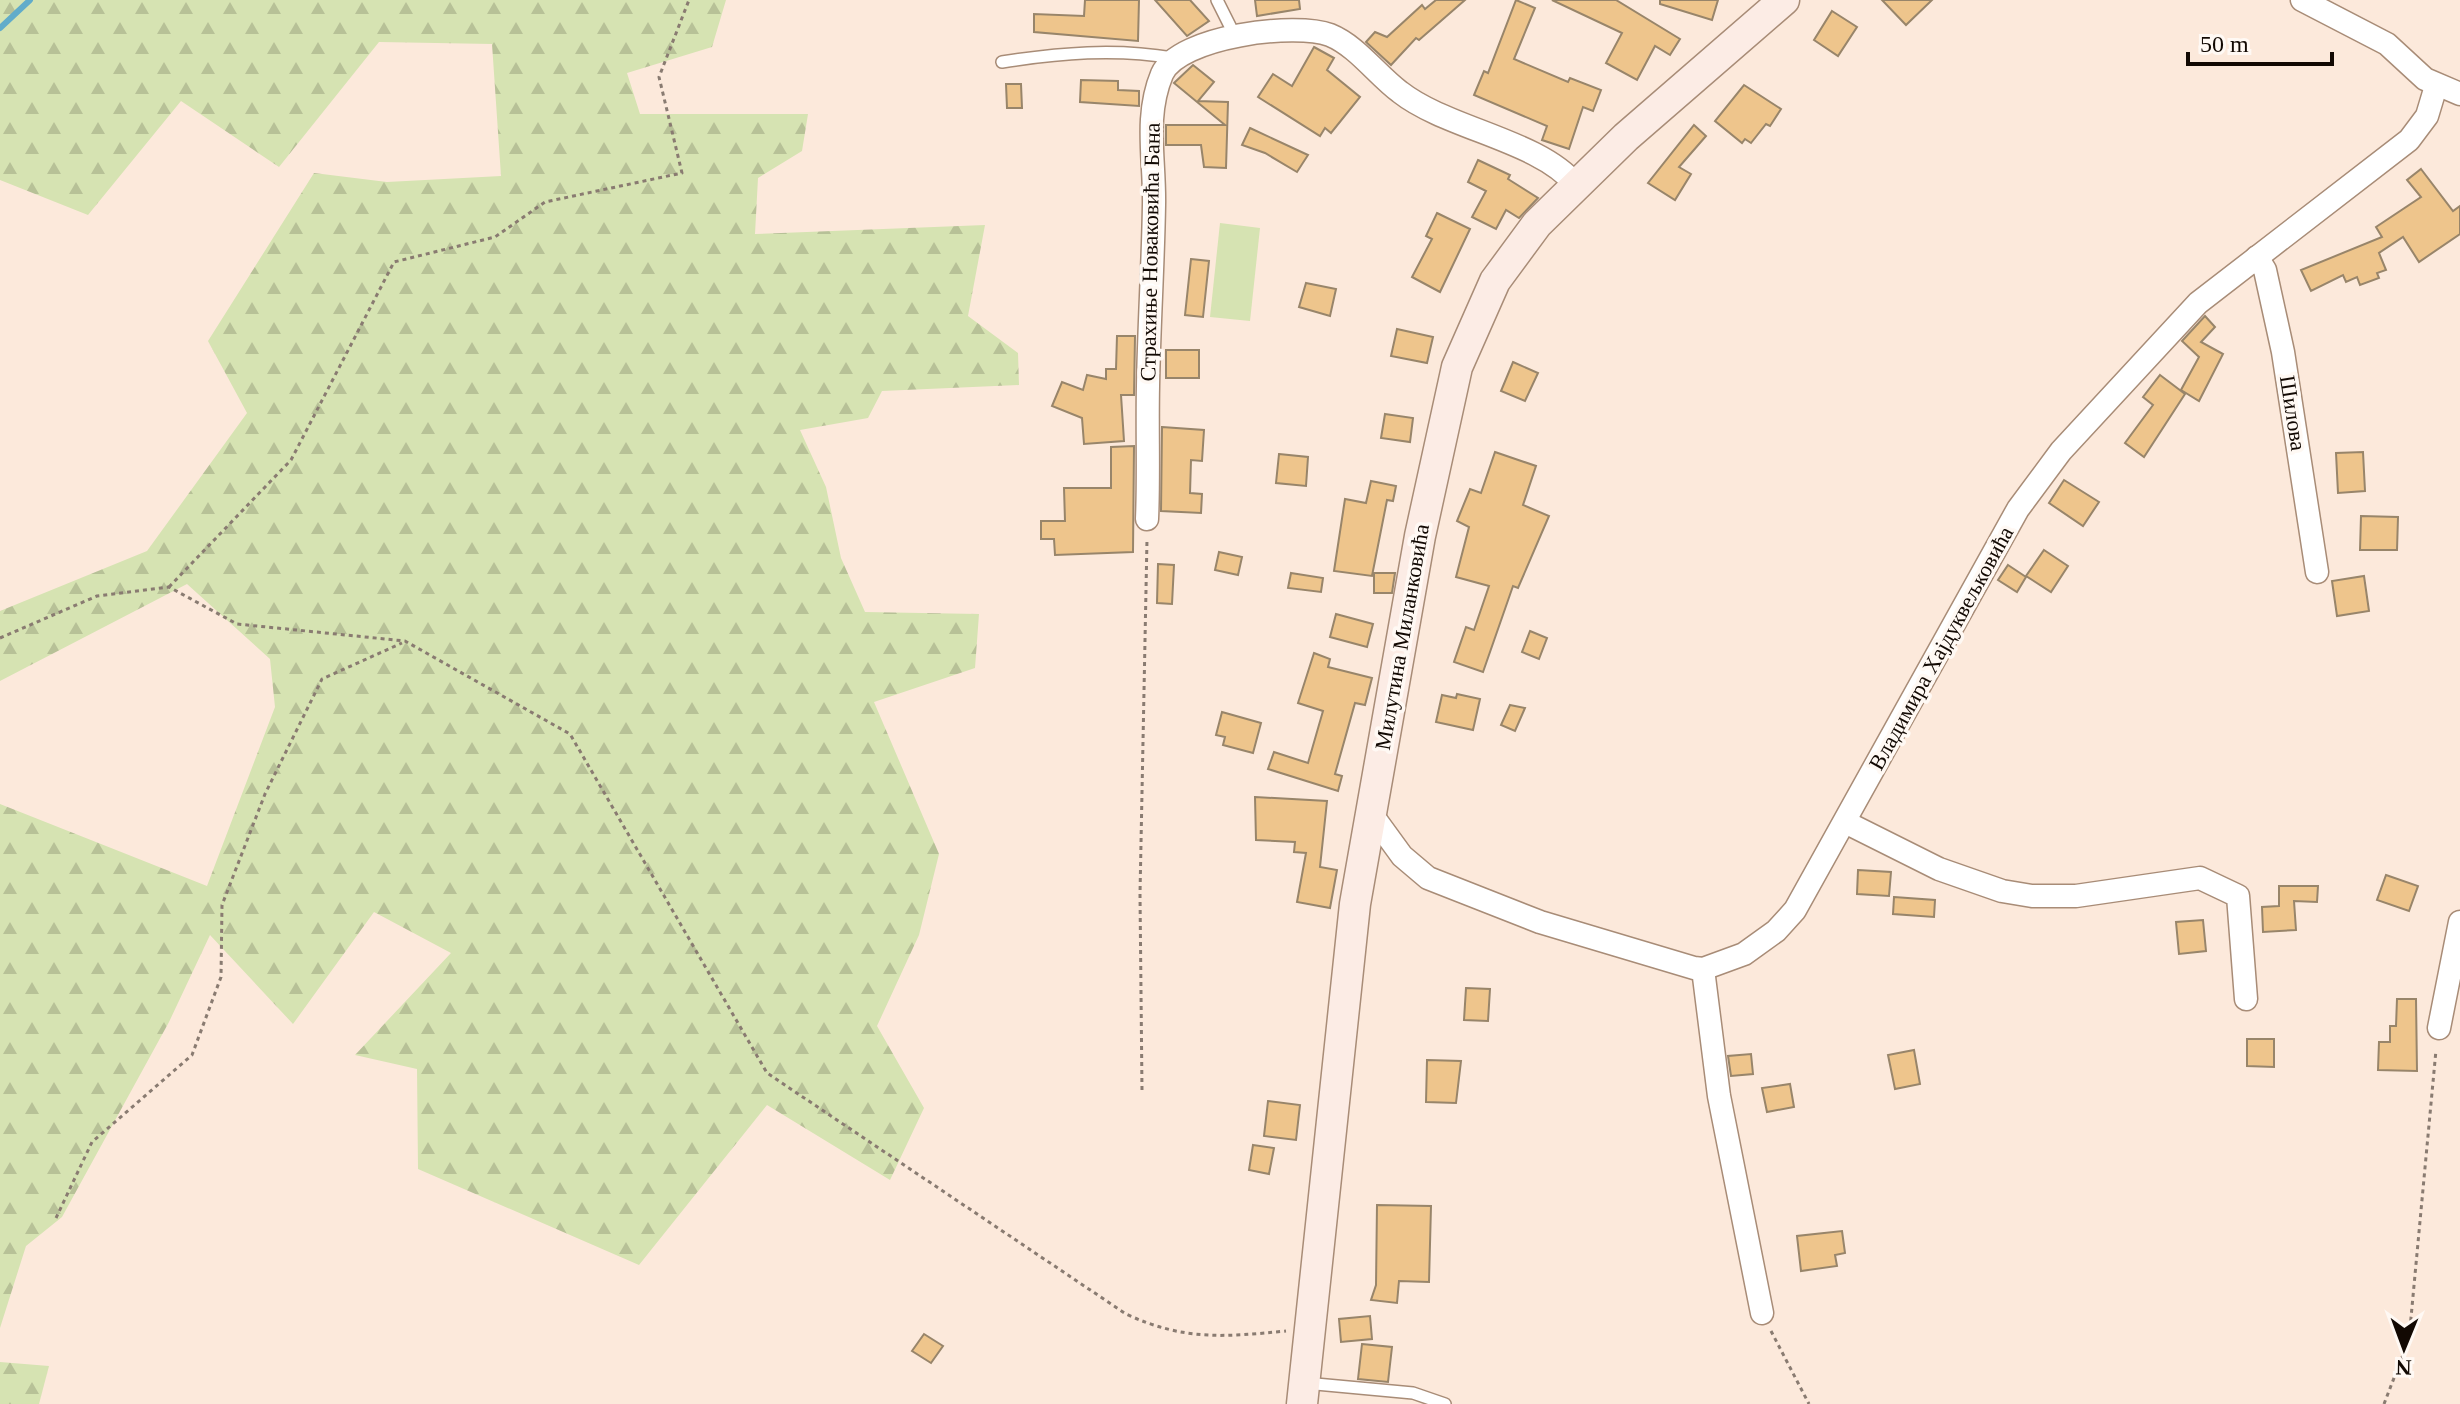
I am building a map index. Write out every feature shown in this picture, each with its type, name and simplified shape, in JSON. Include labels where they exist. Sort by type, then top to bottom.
[{"type":"main road","name":"Милутина Миланковића","points":[[1303,1393],[1355,904],[1429,488],[1457,367],[1475,321],[1505,265],[1537,224],[1576,185],[1784,0]]},
{"type":"street","points":[[2302,0],[2387,44],[2436,86],[2460,94]]},
{"type":"street","points":[[1173,58],[1199,44],[1235,36],[1315,32],[1332,36],[1408,98],[1526,152],[1557,169],[1576,185]]},
{"type":"street","name":"Страхиње Новаковића Бана","points":[[1147,519],[1154,197],[1150,115],[1161,76],[1173,58]]},
{"type":"street","name":"Владимира Хајдуквељковића","points":[[1703,969],[1744,954],[1784,923],[1845,822],[2027,497],[2061,451],[2187,314],[2409,140],[2427,116],[2436,86]]},
{"type":"street","name":"Шилова","points":[[2257,257],[2265,270],[2283,352],[2317,572]]},
{"type":"street","points":[[1370,812],[1402,856],[1428,878],[1540,922],[1703,969],[1716,1082],[1762,1313]]},
{"type":"street","points":[[1845,822],[1939,869],[2017,894],[2112,893],[2200,878],[2238,896],[2246,999]]},
{"type":"street","points":[[2439,1028],[2460,922]]},
{"type":"lane","points":[[1217,0],[1235,36]]},
{"type":"lane","points":[[1002,62],[1089,52],[1128,52],[1173,58]]},
{"type":"lane","points":[[1303,1393],[1413,1393],[1445,1404]]},
{"type":"path","points":[[169,587],[291,460],[394,262],[495,237],[545,202],[682,173],[659,77],[689,0]]},
{"type":"path","points":[[1142,1090],[1140,846],[1147,519]]},
{"type":"path","points":[[0,638],[97,596],[169,587],[237,624],[405,641],[570,734],[767,1073],[1126,1314],[1149,1325],[1194,1336],[1310,1329]]},
{"type":"path","points":[[56,1218],[92,1142],[192,1055],[221,977],[222,905],[265,794],[322,679],[405,641]]},
{"type":"path","points":[[2384,1404],[2409,1339],[2439,1028]]},
{"type":"path","points":[[1762,1313],[1809,1404]]},
{"type":"green space","points":[[0,0],[726,0],[712,47],[627,73],[640,114],[808,114],[802,151],[758,178],[755,234],[985,225],[968,316],[1018,353],[1019,385],[882,391],[868,418],[800,430],[826,487],[841,558],[865,612],[979,614],[975,668],[874,702],[939,854],[919,935],[877,1026],[924,1108],[890,1180],[767,1105],[639,1265],[418,1169],[417,1069],[355,1055],[451,953],[374,912],[293,1024],[210,935],[169,1022],[62,1217],[26,1246],[0,1328],[0,804],[207,886],[275,707],[270,659],[187,584],[0,681],[0,611],[147,551],[247,413],[208,341],[314,173],[387,182],[501,176],[492,44],[379,42],[279,167],[181,101],[88,215],[0,180]]},
{"type":"green space","points":[[1220,223],[1260,228],[1250,321],[1210,317]]},
{"type":"green space","points":[[0,1362],[49,1366],[39,1404],[0,1404]]},
{"type":"building","points":[[1085,0],[1139,0],[1138,41],[1034,32],[1034,14],[1084,16]]},
{"type":"building","points":[[1155,0],[1190,0],[1209,21],[1187,36]]},
{"type":"building","points":[[1255,0],[1299,0],[1300,9],[1257,16]]},
{"type":"building","points":[[1436,0],[1465,0],[1419,40],[1416,38],[1391,65],[1366,42],[1375,32],[1387,37],[1422,5],[1425,9]]},
{"type":"building","points":[[1516,0],[1535,8],[1514,59],[1568,82],[1570,78],[1601,90],[1593,111],[1583,107],[1569,149],[1542,140],[1547,126],[1474,95],[1484,71],[1488,73]]},
{"type":"building","points":[[1552,0],[1616,0],[1680,39],[1670,55],[1655,46],[1637,80],[1606,63],[1622,33]]},
{"type":"building","points":[[1660,0],[1718,0],[1712,20],[1660,4]]},
{"type":"building","points":[[1882,0],[1932,0],[1906,25]]},
{"type":"building","points":[[1832,11],[1857,27],[1838,56],[1814,40]]},
{"type":"building","points":[[1314,47],[1334,58],[1327,70],[1360,97],[1331,133],[1325,128],[1320,136],[1258,97],[1273,74],[1292,86]]},
{"type":"building","points":[[1193,65],[1214,82],[1198,101],[1228,102],[1226,168],[1204,167],[1201,145],[1166,145],[1166,125],[1225,125],[1174,83]]},
{"type":"building","points":[[1081,80],[1118,81],[1118,90],[1139,91],[1139,106],[1080,102]]},
{"type":"building","points":[[1006,84],[1021,84],[1022,108],[1007,108]]},
{"type":"building","points":[[1744,85],[1781,109],[1770,126],[1766,124],[1751,143],[1745,139],[1742,143],[1715,121]]},
{"type":"building","points":[[1694,125],[1706,136],[1679,167],[1691,174],[1675,200],[1648,183]]},
{"type":"building","points":[[1250,128],[1308,155],[1297,172],[1265,153],[1242,145]]},
{"type":"building","points":[[1478,160],[1510,175],[1508,179],[1538,198],[1519,218],[1506,210],[1496,229],[1472,217],[1486,191],[1468,182]]},
{"type":"building","points":[[2421,169],[2453,211],[2460,206],[2460,234],[2419,262],[2403,237],[2379,253],[2386,270],[2377,273],[2379,278],[2360,285],[2357,277],[2346,282],[2343,275],[2311,291],[2301,270],[2382,237],[2376,227],[2421,197],[2407,180]]},
{"type":"building","points":[[1437,213],[1470,229],[1440,292],[1412,277],[1432,239],[1426,236]]},
{"type":"building","points":[[1191,259],[1209,261],[1203,317],[1185,315]]},
{"type":"building","points":[[1306,283],[1336,289],[1330,316],[1299,307]]},
{"type":"building","points":[[2205,316],[2215,327],[2201,342],[2223,354],[2199,401],[2181,390],[2199,357],[2182,341]]},
{"type":"building","points":[[1397,329],[1433,337],[1427,363],[1391,356]]},
{"type":"building","points":[[1117,336],[1135,336],[1134,395],[1121,395],[1124,441],[1084,444],[1082,418],[1052,406],[1062,382],[1083,390],[1087,375],[1106,379],[1106,369],[1116,369]]},
{"type":"building","points":[[1166,350],[1199,350],[1199,378],[1166,378]]},
{"type":"building","points":[[1513,362],[1538,373],[1525,401],[1501,391]]},
{"type":"building","points":[[2160,375],[2185,394],[2144,457],[2125,443],[2153,405],[2143,397]]},
{"type":"building","points":[[1385,414],[1413,418],[1410,442],[1381,438]]},
{"type":"building","points":[[1162,427],[1204,430],[1202,461],[1191,460],[1190,493],[1202,494],[1201,513],[1161,511]]},
{"type":"building","points":[[1134,446],[1133,552],[1055,555],[1054,539],[1041,539],[1041,521],[1065,521],[1064,488],[1111,488],[1111,447]]},
{"type":"building","points":[[1495,452],[1536,466],[1523,505],[1549,516],[1518,588],[1513,586],[1483,672],[1454,662],[1466,627],[1474,630],[1489,586],[1456,577],[1469,527],[1457,521],[1470,489],[1481,493]]},
{"type":"building","points":[[2363,452],[2365,491],[2338,493],[2336,453]]},
{"type":"building","points":[[1279,454],[1308,457],[1306,486],[1276,483]]},
{"type":"building","points":[[2064,480],[2099,502],[2083,526],[2049,503]]},
{"type":"building","points":[[1371,481],[1396,486],[1393,501],[1387,500],[1372,576],[1334,571],[1345,499],[1366,503]]},
{"type":"building","points":[[2361,516],[2398,517],[2397,550],[2360,550]]},
{"type":"building","points":[[2044,550],[2068,566],[2051,592],[2026,576]]},
{"type":"building","points":[[1219,552],[1242,557],[1238,575],[1215,570]]},
{"type":"building","points":[[1158,564],[1174,565],[1172,604],[1157,603]]},
{"type":"building","points":[[2008,565],[2026,577],[2017,592],[1998,580]]},
{"type":"building","points":[[1291,573],[1323,578],[1321,592],[1288,588]]},
{"type":"building","points":[[1374,573],[1395,573],[1392,593],[1374,593]]},
{"type":"building","points":[[2364,576],[2369,611],[2337,616],[2332,581]]},
{"type":"building","points":[[1336,614],[1373,624],[1367,647],[1330,637]]},
{"type":"building","points":[[1530,631],[1547,638],[1539,659],[1522,652]]},
{"type":"building","points":[[1314,653],[1330,659],[1328,667],[1372,678],[1365,705],[1355,703],[1335,774],[1342,776],[1338,791],[1268,769],[1274,752],[1308,763],[1323,711],[1298,703]]},
{"type":"building","points":[[1457,694],[1480,699],[1473,730],[1436,722],[1442,695],[1456,698]]},
{"type":"building","points":[[1510,705],[1525,708],[1515,731],[1501,725]]},
{"type":"building","points":[[1222,712],[1261,723],[1253,753],[1223,745],[1225,737],[1216,735]]},
{"type":"building","points":[[1255,797],[1327,801],[1320,867],[1337,870],[1330,908],[1297,902],[1306,853],[1294,852],[1295,842],[1256,840]]},
{"type":"building","points":[[1858,870],[1891,872],[1889,896],[1857,894]]},
{"type":"building","points":[[2386,875],[2418,886],[2409,911],[2377,900]]},
{"type":"building","points":[[2279,886],[2318,886],[2317,902],[2294,901],[2296,930],[2263,932],[2262,907],[2279,906]]},
{"type":"building","points":[[1894,897],[1935,900],[1934,917],[1893,914]]},
{"type":"building","points":[[2203,920],[2206,951],[2179,954],[2176,922]]},
{"type":"building","points":[[1466,988],[1490,989],[1488,1021],[1464,1020]]},
{"type":"building","points":[[2397,999],[2416,999],[2417,1071],[2378,1070],[2379,1042],[2390,1042],[2390,1026],[2396,1026]]},
{"type":"building","points":[[2247,1039],[2274,1039],[2274,1067],[2247,1066]]},
{"type":"building","points":[[1914,1050],[1920,1084],[1895,1089],[1888,1055]]},
{"type":"building","points":[[1751,1054],[1753,1074],[1731,1076],[1728,1056]]},
{"type":"building","points":[[1427,1060],[1461,1061],[1456,1103],[1426,1102]]},
{"type":"building","points":[[1790,1084],[1794,1107],[1767,1112],[1762,1088]]},
{"type":"building","points":[[1268,1101],[1300,1105],[1296,1140],[1264,1136]]},
{"type":"building","points":[[1253,1145],[1274,1148],[1269,1174],[1249,1170]]},
{"type":"building","points":[[1377,1205],[1431,1206],[1429,1282],[1399,1281],[1397,1303],[1371,1300],[1376,1285]]},
{"type":"building","points":[[1842,1231],[1845,1253],[1835,1255],[1837,1266],[1801,1271],[1797,1236]]},
{"type":"building","points":[[1370,1316],[1372,1339],[1341,1342],[1339,1319]]},
{"type":"building","points":[[924,1334],[943,1346],[931,1363],[912,1351]]},
{"type":"building","points":[[1362,1344],[1392,1347],[1388,1382],[1358,1379]]},
{"type":"waterway","points":[[0,28],[30,0]]}]
